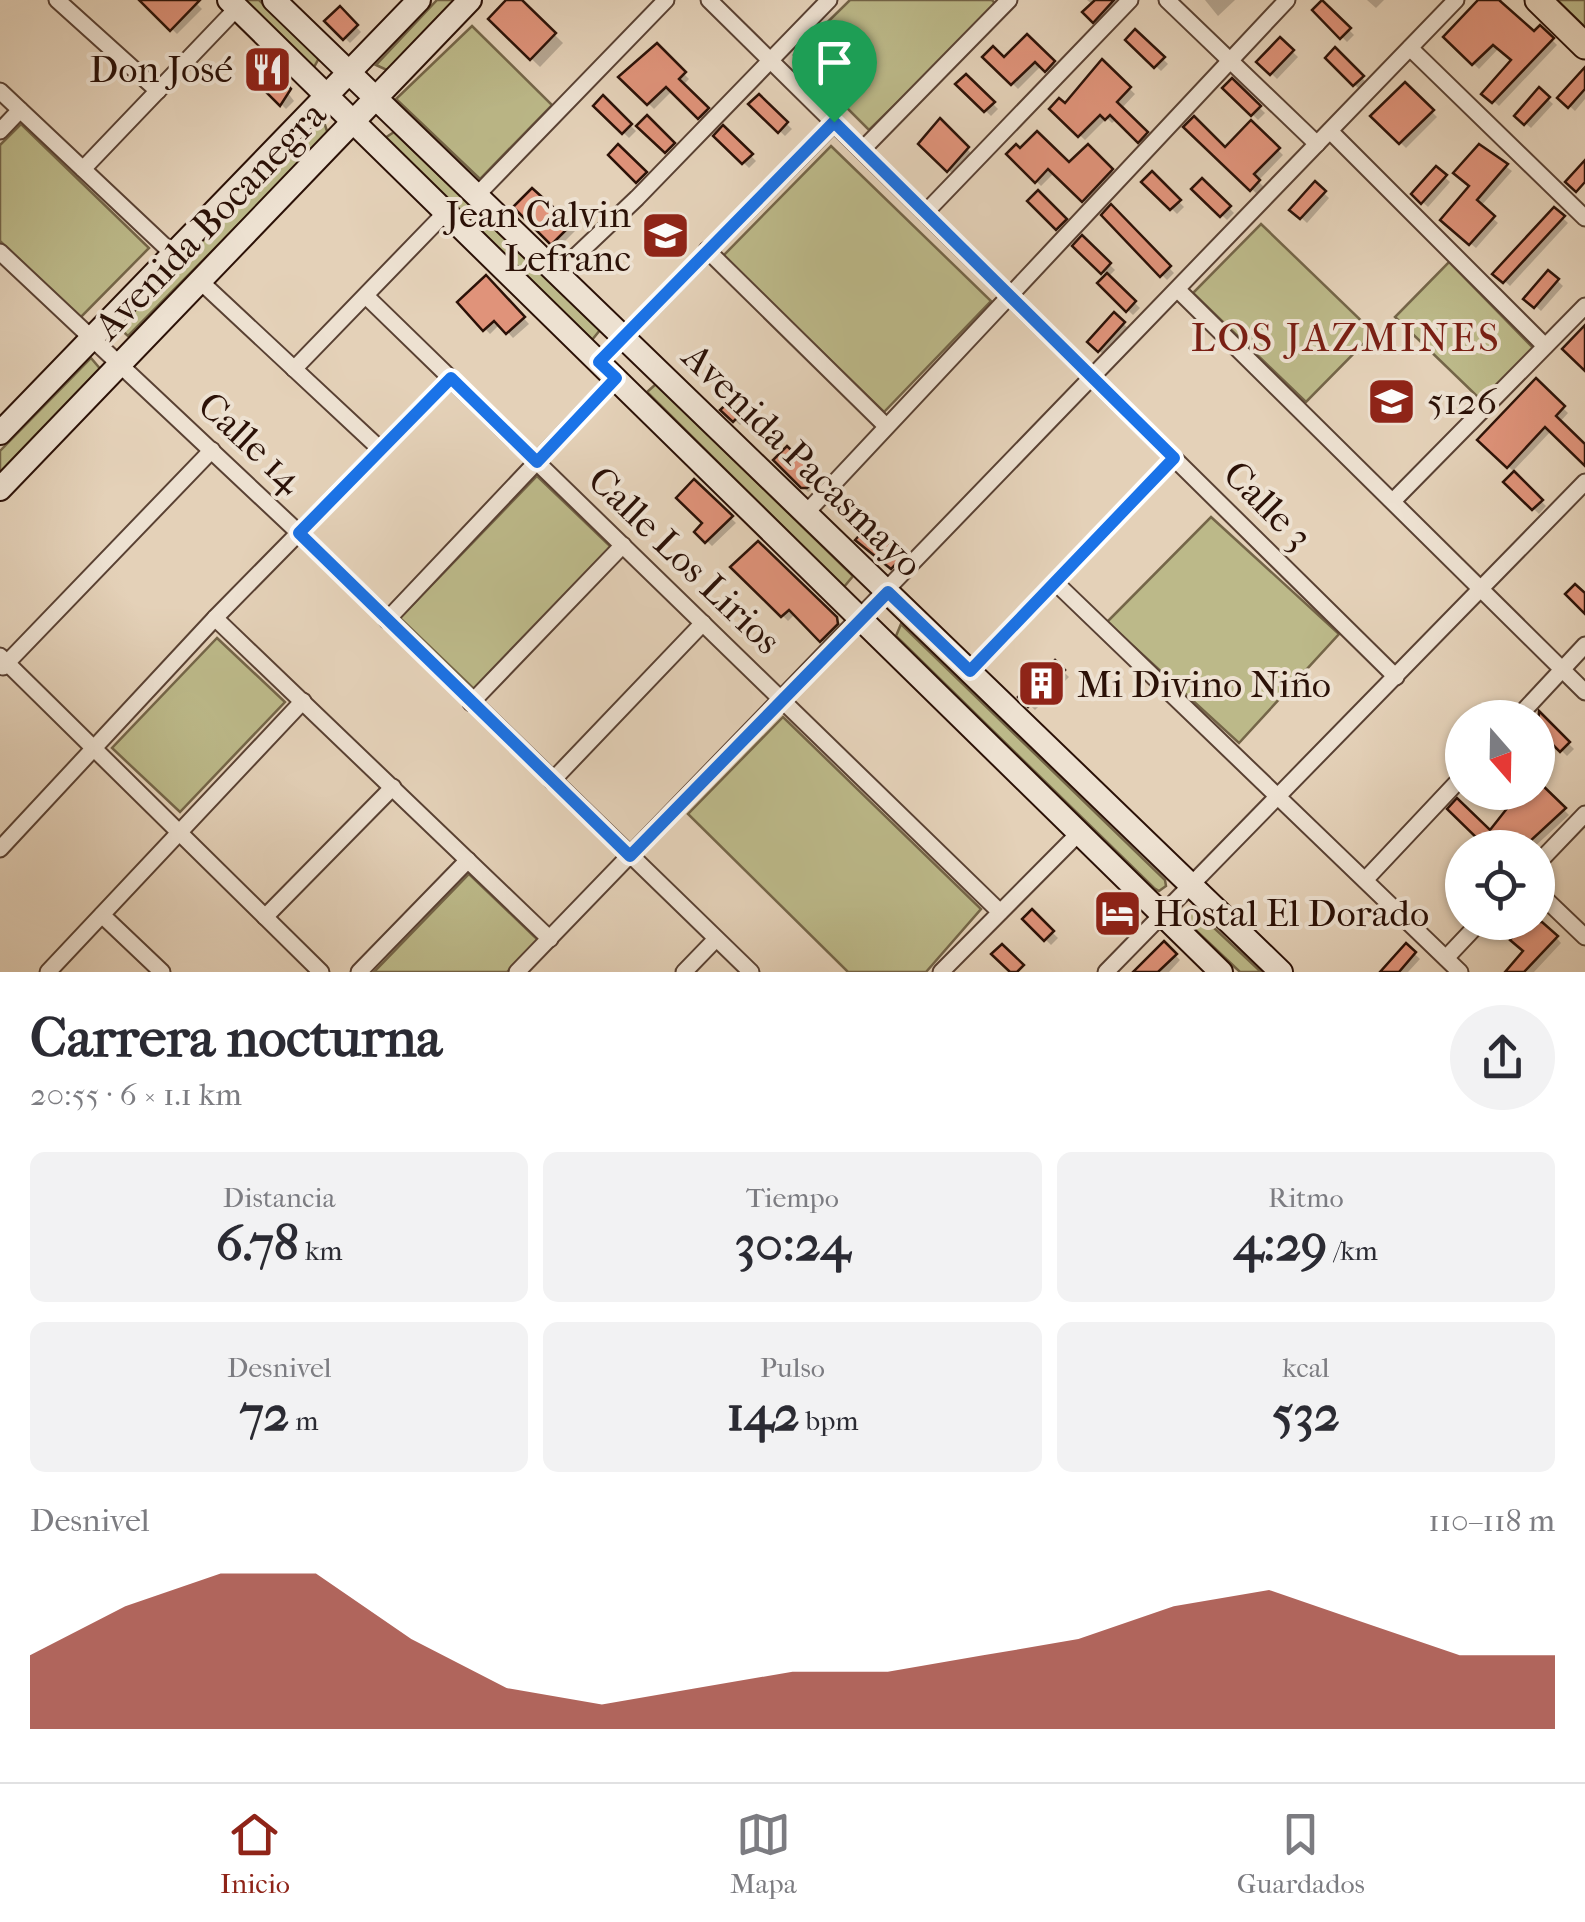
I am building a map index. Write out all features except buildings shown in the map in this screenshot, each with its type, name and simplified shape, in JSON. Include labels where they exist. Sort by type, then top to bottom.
[{"type":"main road","name":"Avenida Pacasmayo","points":[[274,0],[1281,972]]},
{"type":"main road","name":"Avenida Bocanegra","points":[[0,433],[419,0]]},
{"type":"main road","name":"Avenida Bocanegra","points":[[0,489],[470,0]]},
{"type":"main road","points":[[1538,0],[1585,46]]},
{"type":"main road","name":"Avenida Pacasmayo","points":[[233,4],[1221,972]]},
{"type":"main road","points":[[613,376],[651,362]]},
{"type":"street","points":[[57,0],[158,91]]},
{"type":"street","points":[[478,194],[666,0]]},
{"type":"street","name":"Calle 3","points":[[709,0],[1396,677]]},
{"type":"street","points":[[558,272],[829,0]]},
{"type":"street","points":[[862,150],[1010,0]]},
{"type":"street","points":[[925,212],[1130,0]]},
{"type":"street","points":[[1167,0],[1318,144]]},
{"type":"street","points":[[807,512],[1287,0]]},
{"type":"street","points":[[517,972],[1456,0]]},
{"type":"street","points":[[83,169],[158,91],[233,4]]},
{"type":"street","points":[[1410,48],[1585,218]]},
{"type":"street","points":[[0,91],[173,254]]},
{"type":"street","points":[[0,132],[20,110]]},
{"type":"street","points":[[387,620],[613,376],[624,336],[834,122]]},
{"type":"street","points":[[1330,132],[1545,346]]},
{"type":"street","points":[[294,369],[446,212]]},
{"type":"street","points":[[707,250],[886,426]]},
{"type":"street","name":"Calle 14","points":[[0,252],[299,533],[470,704],[750,972]]},
{"type":"street","points":[[200,281],[379,448]]},
{"type":"street","points":[[1178,290],[1585,692]]},
{"type":"street","name":"Calle Los Lirios","points":[[366,296],[1000,912]]},
{"type":"street","points":[[1393,502],[1585,306]]},
{"type":"street","points":[[0,849],[216,618],[451,378]]},
{"type":"street","points":[[212,450],[2,663],[321,972]]},
{"type":"street","points":[[970,671],[1174,458]]},
{"type":"street","points":[[1106,972],[1585,482]]},
{"type":"street","points":[[470,704],[623,545]]},
{"type":"street","points":[[1057,584],[1460,972]]},
{"type":"street","points":[[216,618],[550,938]]},
{"type":"street","points":[[552,781],[703,623]]},
{"type":"street","points":[[1534,700],[1585,646]]},
{"type":"street","points":[[48,972],[303,702]]},
{"type":"street","points":[[266,917],[392,787]]},
{"type":"street","points":[[1364,880],[1445,794]]},
{"type":"street","points":[[1555,845],[1585,814]]},
{"type":"street","points":[[940,972],[1078,834]]},
{"type":"street","points":[[359,972],[468,860]]},
{"type":"street","points":[[1555,908],[1585,937]]},
{"type":"street","points":[[102,915],[162,972]]},
{"type":"street","points":[[684,972],[716,939]]},
{"type":"street","points":[[1446,958],[1463,940]]},
{"type":"shaded area","points":[[236,0],[259,0],[319,58],[313,69]]},
{"type":"shaded area","points":[[437,0],[456,0],[389,71],[376,65]]},
{"type":"shaded area","points":[[850,0],[992,0],[997,6],[869,130],[794,55]]},
{"type":"shaded area","points":[[1557,0],[1585,0],[1585,27]]},
{"type":"shaded area","points":[[472,26],[552,105],[480,179],[396,99]]},
{"type":"shaded area","points":[[315,123],[325,125],[328,134],[128,336],[117,326]]},
{"type":"shaded area","points":[[21,124],[149,248],[80,318],[0,241],[0,145]]},
{"type":"shaded area","points":[[394,132],[600,330],[592,340],[385,138]]},
{"type":"shaded area","points":[[831,146],[991,301],[884,412],[723,256]]},
{"type":"shaded area","points":[[1261,224],[1374,333],[1306,402],[1193,293]]},
{"type":"shaded area","points":[[1449,262],[1534,349],[1482,401],[1395,317]]},
{"type":"shaded area","points":[[91,358],[102,371],[0,476],[0,451]]},
{"type":"shaded area","points":[[656,384],[853,576],[844,587],[647,392]]},
{"type":"shaded area","points":[[537,476],[611,547],[474,689],[400,618]]},
{"type":"shaded area","points":[[1211,517],[1339,634],[1239,743],[1107,622]]},
{"type":"shaded area","points":[[901,624],[1165,880],[1166,886],[1159,891],[1154,888],[896,636]]},
{"type":"shaded area","points":[[217,638],[285,702],[180,812],[112,748]]},
{"type":"shaded area","points":[[783,717],[981,909],[926,972],[848,972],[688,814]]},
{"type":"shaded area","points":[[469,874],[538,940],[507,972],[374,972]]},
{"type":"shaded area","points":[[1188,909],[1195,910],[1261,972],[1240,972],[1186,921]]},
{"type":"place","name":"Don José","points":[[268,69]]},
{"type":"place","name":"Jean Calvin Lefranc","points":[[666,236]]},
{"type":"place","name":"5126","points":[[1392,401]]},
{"type":"place","name":"Mi Divino Niño","points":[[1042,684]]},
{"type":"place","name":"Hostal El Dorado","points":[[1118,913]]},
{"type":"district","name":"LOS JAZMINES","points":[[1346,337]]},
{"type":"route","points":[[834,122],[1174,458],[970,671],[888,592],[630,856],[299,533],[451,378],[537,462],[616,378],[599,362],[834,122]]}]
